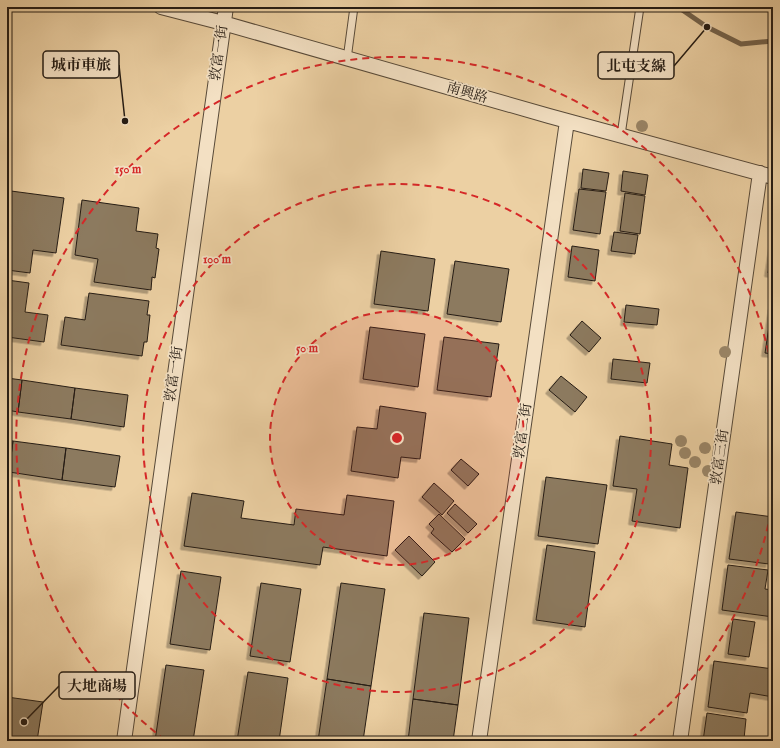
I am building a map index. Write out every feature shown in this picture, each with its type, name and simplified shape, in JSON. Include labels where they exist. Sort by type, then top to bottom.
[{"type":"street","name":"南興路","points":[[161,7],[223,23],[567,121],[767,175]]},
{"type":"street","name":"敦富一街","points":[[124,741],[226,7]]},
{"type":"street","name":"敦富二街","points":[[479,741],[567,121]]},
{"type":"street","name":"敦富三街","points":[[680,741],[767,175]]},
{"type":"lane","points":[[348,59],[354,7]]},
{"type":"lane","points":[[621,135],[640,7]]},
{"type":"building","points":[[583,169],[609,173],[606,191],[581,188]]},
{"type":"building","points":[[623,171],[648,175],[645,195],[621,191]]},
{"type":"building","points":[[579,189],[606,192],[600,234],[573,230]]},
{"type":"building","points":[[11,191],[64,198],[56,253],[33,250],[30,273],[7,270],[7,219]]},
{"type":"building","points":[[625,193],[645,196],[640,234],[620,231]]},
{"type":"building","points":[[82,200],[139,208],[136,231],[158,234],[156,248],[159,249],[155,278],[152,277],[151,290],[94,282],[98,259],[75,255]]},
{"type":"building","points":[[614,232],[638,235],[635,254],[611,251]]},
{"type":"building","points":[[773,241],[773,274],[768,273]]},
{"type":"building","points":[[572,246],[599,250],[595,281],[568,277]]},
{"type":"building","points":[[381,251],[435,259],[428,311],[374,304]]},
{"type":"building","points":[[455,261],[509,269],[501,322],[447,314]]},
{"type":"building","points":[[7,280],[29,283],[25,312],[48,315],[44,342],[7,337]]},
{"type":"building","points":[[89,293],[149,301],[147,315],[150,315],[147,342],[144,342],[142,356],[61,345],[65,317],[85,320]]},
{"type":"building","points":[[626,305],[659,309],[657,325],[624,322]]},
{"type":"building","points":[[773,306],[773,354],[765,353]]},
{"type":"building","points":[[582,321],[601,338],[589,352],[570,335]]},
{"type":"building","points":[[370,327],[425,334],[418,387],[363,379]]},
{"type":"building","points":[[444,337],[499,344],[491,397],[437,390]]},
{"type":"building","points":[[613,359],[650,363],[647,383],[611,379]]},
{"type":"building","points":[[561,376],[587,397],[575,412],[549,390]]},
{"type":"building","points":[[7,378],[22,380],[18,412],[7,410]]},
{"type":"building","points":[[22,380],[75,388],[71,419],[18,412]]},
{"type":"building","points":[[75,388],[128,395],[124,427],[71,419]]},
{"type":"building","points":[[380,406],[426,413],[420,459],[401,457],[398,478],[351,471],[357,427],[377,429]]},
{"type":"building","points":[[620,436],[672,444],[669,465],[688,468],[680,528],[632,521],[637,489],[613,486]]},
{"type":"building","points":[[7,440],[13,441],[9,472],[7,472]]},
{"type":"building","points":[[13,441],[66,448],[62,480],[9,472]]},
{"type":"building","points":[[66,448],[120,456],[115,487],[62,480]]},
{"type":"building","points":[[461,459],[479,474],[468,486],[451,470]]},
{"type":"building","points":[[546,477],[607,485],[598,544],[538,536]]},
{"type":"building","points":[[434,483],[454,501],[442,515],[422,497]]},
{"type":"building","points":[[192,493],[244,501],[241,518],[294,525],[296,509],[344,515],[347,495],[394,501],[387,556],[323,547],[320,565],[184,546]]},
{"type":"building","points":[[455,504],[477,524],[468,533],[447,513]]},
{"type":"building","points":[[736,512],[773,517],[773,545],[771,545],[769,564],[729,559]]},
{"type":"building","points":[[439,514],[465,539],[452,552],[431,533],[434,529],[429,524]]},
{"type":"building","points":[[409,536],[435,562],[422,576],[395,550]]},
{"type":"building","points":[[547,545],[595,552],[585,627],[536,620]]},
{"type":"building","points":[[728,565],[768,570],[765,589],[773,590],[773,617],[722,610]]},
{"type":"building","points":[[181,571],[221,577],[210,650],[170,644]]},
{"type":"building","points":[[261,583],[301,589],[290,662],[250,656]]},
{"type":"building","points":[[341,583],[385,589],[371,686],[327,679]]},
{"type":"building","points":[[424,613],[469,618],[458,705],[413,699]]},
{"type":"building","points":[[733,619],[755,622],[749,657],[728,654]]},
{"type":"building","points":[[714,661],[773,669],[773,697],[750,693],[747,713],[708,707]]},
{"type":"building","points":[[166,665],[204,670],[193,741],[155,741]]},
{"type":"building","points":[[248,672],[288,678],[279,741],[237,741]]},
{"type":"building","points":[[327,679],[371,686],[363,741],[318,741]]},
{"type":"building","points":[[7,697],[43,702],[37,741],[7,741]]},
{"type":"building","points":[[413,699],[458,705],[453,741],[408,741]]},
{"type":"building","points":[[707,713],[746,719],[744,739],[759,741],[703,741]]},
{"type":"waterway","points":[[678,7],[707,27],[741,44],[773,41]]},
{"type":"place","name":"北屯支線","points":[[707,27]]},
{"type":"place","name":"城市車旅","points":[[125,121]]},
{"type":"place","name":"大地商場","points":[[24,722]]}]
